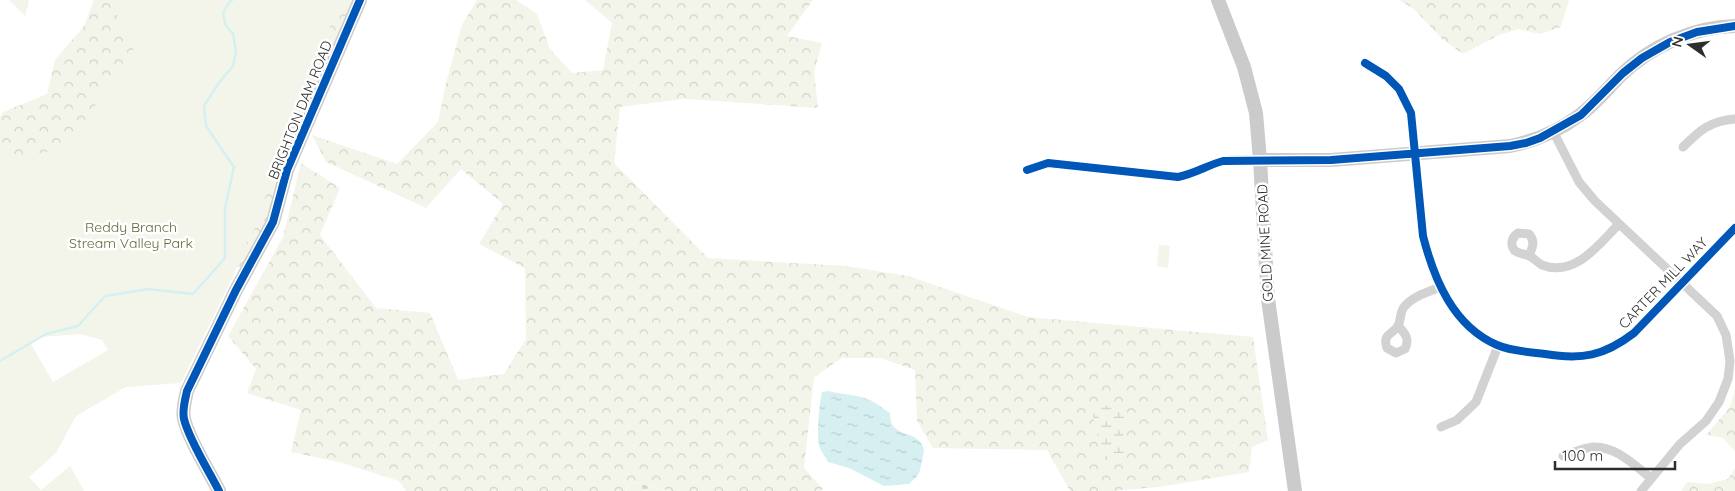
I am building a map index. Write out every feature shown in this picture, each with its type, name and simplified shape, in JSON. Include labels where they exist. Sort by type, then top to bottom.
[{"type":"street","name":"BRIGHTON DAM ROAD","points":[[219,491],[190,434],[184,418],[184,401],[212,338],[274,222],[287,170],[360,0]]},
{"type":"street","name":"GOLD MINE ROAD","points":[[1218,0],[1239,50],[1256,113],[1268,299],[1294,491]]},
{"type":"street","points":[[1027,170],[1048,163],[1178,177],[1224,161],[1331,160],[1510,146],[1540,138],[1580,115],[1623,73],[1642,58],[1670,42],[1697,32],[1735,26]]},
{"type":"street","name":"CARTER MILL WAY","points":[[1366,63],[1386,76],[1399,89],[1411,113],[1423,236],[1441,287],[1453,309],[1464,323],[1480,336],[1498,346],[1566,357],[1602,352],[1619,345],[1634,333],[1735,228]]},
{"type":"street","points":[[1682,147],[1710,124],[1735,119]]},
{"type":"street","points":[[1553,131],[1579,182],[1595,201],[1716,316],[1726,335],[1730,361],[1728,379],[1719,402],[1706,421],[1680,444],[1641,491]]},
{"type":"street","points":[[1529,256],[1542,264],[1556,268],[1571,265],[1588,256],[1619,224]]},
{"type":"street","points":[[1398,326],[1403,308],[1414,298],[1441,287]]},
{"type":"street","points":[[1441,427],[1457,420],[1476,402],[1498,346]]},
{"type":"street","points":[[1563,456],[1594,447],[1607,449],[1618,453],[1650,478]]},
{"type":"green space","points":[[9,0],[29,0],[25,16]]},
{"type":"green space","points":[[94,0],[360,0],[250,272],[224,261],[0,187],[0,117],[3,112],[47,94],[55,60],[84,26]]},
{"type":"green space","name":"Reddy Branch Stream Valley Park","points":[[107,0],[341,0],[277,158],[258,222],[246,245],[239,248],[245,251],[181,383],[126,387],[76,416],[56,453],[29,477],[41,490],[70,466],[84,491],[0,491],[0,161],[66,148],[137,44]],"holes":[[[80,334],[102,340],[108,350],[53,382],[31,344],[41,337]]]},
{"type":"green space","points":[[477,0],[516,0],[537,14],[550,49],[572,73],[603,70],[612,23],[585,0],[813,0],[787,36],[822,43],[814,72],[818,108],[684,99],[620,107],[614,163],[708,258],[846,266],[908,276],[1028,317],[1253,337],[1268,440],[1252,447],[1249,472],[1159,487],[1111,491],[1070,491],[1047,450],[933,448],[917,421],[915,370],[881,358],[842,358],[814,377],[804,468],[823,489],[821,491],[668,491],[629,481],[626,491],[406,491],[399,481],[339,462],[291,452],[301,410],[247,393],[256,369],[228,336],[283,237],[301,163],[340,188],[320,235],[376,308],[430,313],[458,380],[504,374],[526,339],[525,268],[479,244],[503,204],[461,169],[426,208],[326,162],[312,135],[397,164],[438,122],[446,83],[462,25]]},
{"type":"green space","points":[[1399,0],[1569,0],[1561,27],[1540,34],[1518,29],[1499,35],[1463,54],[1442,39],[1414,9]]},
{"type":"green space","points":[[1159,245],[1170,246],[1168,268],[1157,266]]},
{"type":"green space","points":[[1735,389],[1735,451],[1723,438],[1706,435],[1730,407]]},
{"type":"green space","points":[[1102,404],[1124,412],[1126,426],[1122,439],[1126,451],[1116,460],[1101,460],[1093,414]]},
{"type":"green space","points":[[1735,468],[1735,491],[1681,491],[1687,482],[1709,484],[1728,479]]},
{"type":"green space","points":[[629,481],[666,491],[627,491]]},
{"type":"water","points":[[828,391],[857,396],[872,401],[890,413],[891,422],[894,427],[916,438],[921,443],[924,450],[919,472],[909,484],[884,486],[849,468],[828,462],[820,448],[818,428],[822,392]]},
{"type":"waterway","points":[[0,361],[46,334],[78,326],[105,296],[148,289],[193,294],[225,258],[225,208],[234,167],[206,126],[204,106],[218,84],[233,66],[236,52],[233,34],[225,24],[223,13],[232,0]]},
{"type":"cycle path","points":[[219,491],[195,446],[184,419],[183,412],[187,391],[236,290],[273,222],[287,170],[360,0]]},
{"type":"cycle path","points":[[1027,170],[1048,163],[1178,177],[1223,161],[1331,160],[1510,146],[1526,143],[1540,138],[1581,115],[1623,73],[1642,58],[1670,42],[1697,32],[1735,26]]},
{"type":"cycle path","points":[[1365,63],[1386,76],[1399,89],[1411,113],[1423,236],[1440,284],[1457,314],[1468,326],[1482,337],[1497,345],[1508,349],[1558,356],[1582,356],[1613,347],[1634,333],[1735,228]]}]
